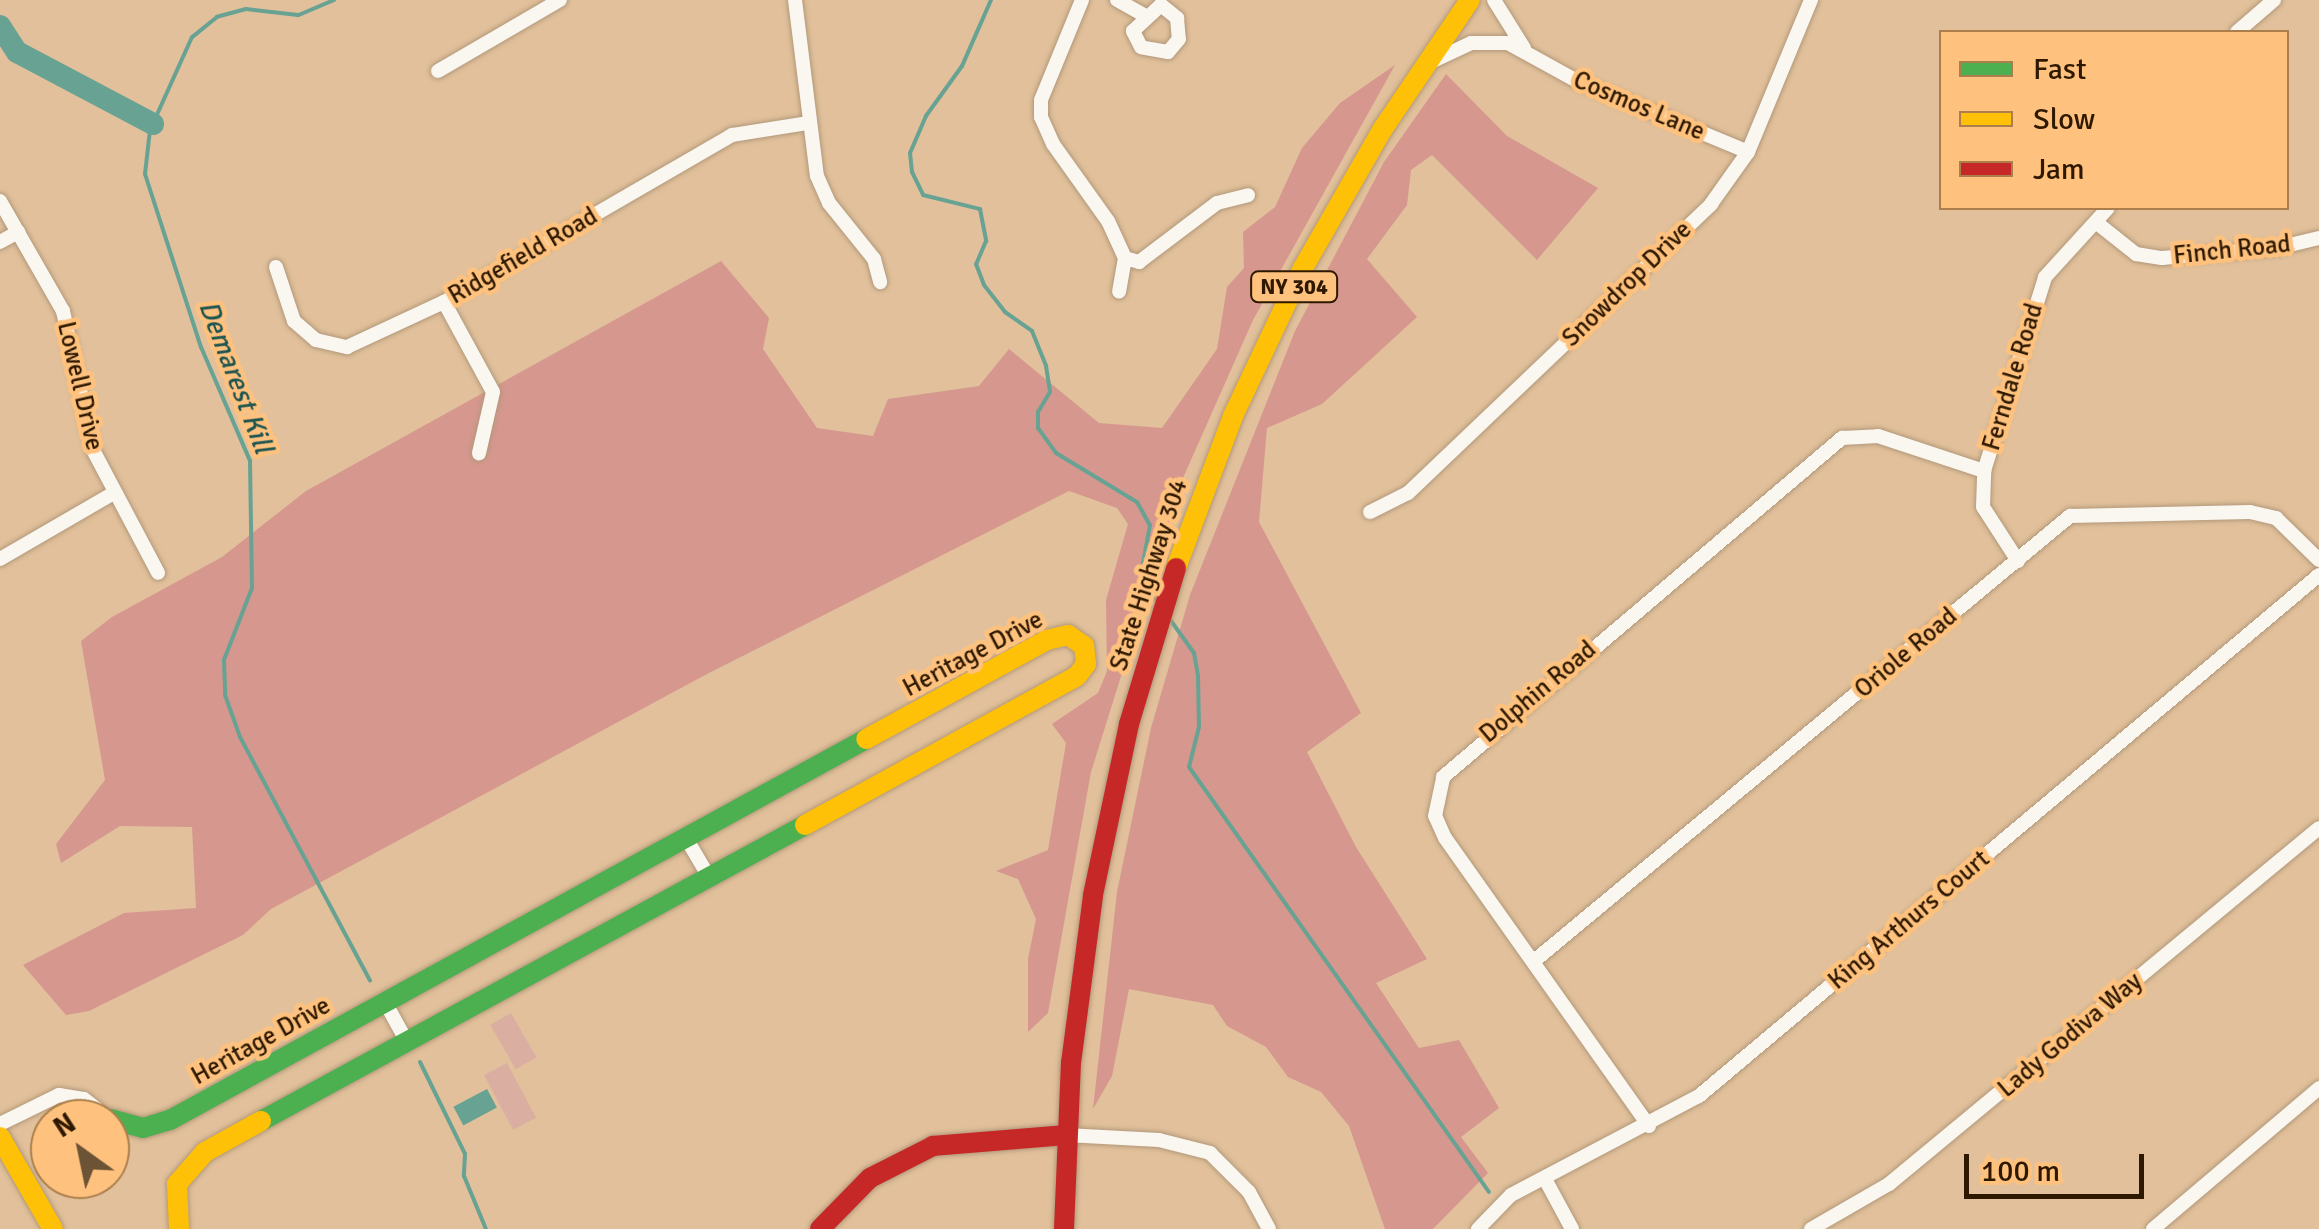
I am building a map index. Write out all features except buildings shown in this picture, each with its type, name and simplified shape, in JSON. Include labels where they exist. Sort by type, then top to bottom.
[{"type":"street","points":[[438,71],[560,0]]},
{"type":"street","points":[[795,0],[808,124],[829,203],[874,258],[880,282]]},
{"type":"street","points":[[1082,0],[1042,100],[1041,117],[1108,221],[1125,258],[1119,291]]},
{"type":"street","points":[[1117,0],[1144,16]]},
{"type":"street","name":"Cosmos Lane","points":[[1494,0],[1532,55]]},
{"type":"street","name":"Snowdrop Drive","points":[[1370,512],[1397,502],[1711,204],[1748,152],[1811,0]]},
{"type":"street","points":[[2240,30],[2274,0]]},
{"type":"street","name":"State Highway 304","points":[[1064,1229],[1066,1135],[1093,895],[1156,626],[1274,327],[1349,185],[1463,2]]},
{"type":"street","name":"Cosmos Lane","points":[[1422,68],[1484,41],[1532,55],[1578,81],[1748,152]]},
{"type":"street","name":"Ridgefield Road","points":[[276,267],[294,322],[316,340],[347,348],[444,302],[732,134],[808,124]]},
{"type":"street","points":[[1125,258],[1139,262],[1217,203],[1248,195]]},
{"type":"street","name":"Lowell Drive","points":[[0,201],[63,311],[92,450],[158,572]]},
{"type":"street","name":"Ferndale Road","points":[[2018,560],[1983,507],[1984,471],[2044,276],[2106,210]]},
{"type":"street","name":"Finch Road","points":[[2097,222],[2136,254],[2162,258],[2276,248],[2319,238]]},
{"type":"street","points":[[0,242],[18,232]]},
{"type":"street","points":[[444,302],[493,392],[479,453]]},
{"type":"street","name":"Dolphin Road","points":[[1650,1126],[1436,816],[1435,793],[1456,761],[1842,438],[1878,436],[1984,471]]},
{"type":"street","points":[[0,559],[114,493]]},
{"type":"street","name":"Oriole Road","points":[[1534,961],[2060,522],[2082,513],[2232,512],[2276,518],[2319,560]]},
{"type":"street","name":"King Arthurs Court","points":[[1478,1229],[1500,1202],[1650,1126],[1700,1096],[2319,575]]},
{"type":"street","name":"Heritage Drive","points":[[130,1126],[163,1123],[1051,638],[1068,635],[1084,646],[1086,664],[1077,676],[200,1156],[176,1191],[180,1229]]},
{"type":"street","name":"Lady Godiva Way","points":[[1812,1229],[1889,1184],[2319,828]]},
{"type":"street","points":[[686,838],[709,877]]},
{"type":"street","points":[[384,1002],[407,1042]]},
{"type":"street","points":[[2153,1229],[2319,1088]]},
{"type":"street","name":"Heritage Drive","points":[[51,1099],[59,1095],[84,1099]]},
{"type":"street","name":"Heritage Drive","points":[[0,1124],[30,1109]]},
{"type":"street","points":[[820,1229],[870,1178],[934,1146],[1066,1135],[1159,1140],[1210,1153],[1249,1192],[1270,1229]]},
{"type":"street","points":[[0,1137],[54,1229]]},
{"type":"street","points":[[1545,1179],[1572,1229]]},
{"type":"shaded area","points":[[1395,65],[1253,320],[1183,478],[1091,772],[1048,1013],[1028,1032],[1028,959],[1036,919],[1018,879],[996,871],[1048,850],[1066,743],[1052,724],[1098,693],[1107,671],[1106,600],[1128,524],[1117,508],[1069,491],[707,674],[271,909],[243,935],[89,1011],[66,1015],[23,965],[124,913],[196,908],[192,827],[120,826],[61,863],[56,844],[105,780],[81,641],[112,617],[222,557],[306,491],[721,261],[769,318],[763,349],[817,428],[873,436],[888,399],[979,386],[1009,349],[1099,423],[1162,428],[1217,349],[1227,287],[1244,268],[1243,232],[1275,207],[1302,148],[1340,103]]},
{"type":"shaded area","points":[[1446,74],[1507,136],[1598,188],[1537,260],[1432,155],[1411,170],[1407,205],[1367,259],[1417,317],[1322,404],[1267,428],[1259,522],[1361,713],[1307,752],[1356,847],[1427,959],[1376,983],[1419,1048],[1459,1040],[1499,1108],[1461,1137],[1488,1173],[1433,1229],[1385,1229],[1349,1126],[1321,1092],[1288,1077],[1266,1047],[1227,1026],[1213,1005],[1129,989],[1112,1076],[1093,1109],[1117,892],[1151,728],[1190,595],[1295,331],[1384,162]]},
{"type":"shaded area","points":[[511,1013],[536,1057],[516,1069],[490,1025]]},
{"type":"shaded area","points":[[507,1063],[536,1118],[513,1130],[484,1075]]},
{"type":"water","points":[[487,1089],[497,1108],[463,1125],[453,1107]]},
{"type":"waterway","name":"Demarest Kill","points":[[334,0],[298,15],[246,9],[217,17],[192,37],[150,130],[145,174],[201,347],[250,461],[252,588],[224,660],[225,695],[240,737],[370,980]]},
{"type":"waterway","points":[[991,0],[962,66],[926,116],[910,153],[912,172],[923,195],[980,209],[986,241],[976,264],[984,285],[1005,312],[1032,331],[1046,366],[1050,392],[1038,412],[1038,428],[1056,453],[1137,502],[1150,525],[1141,574],[1154,599]]},
{"type":"waterway","points":[[0,26],[17,52],[153,124]]},
{"type":"waterway","points":[[1169,618],[1194,653],[1198,676],[1199,727],[1189,767],[1489,1192]]},
{"type":"waterway","name":"Demarest Kill","points":[[420,1062],[465,1154],[464,1176],[486,1229]]},
{"type":"traffic: fast","points":[[130,1124],[143,1128],[170,1120],[866,739]]},
{"type":"traffic: fast","points":[[261,1121],[805,825]]},
{"type":"traffic: slow","points":[[1176,568],[1233,416],[1303,268],[1382,130],[1470,0]]},
{"type":"traffic: slow","points":[[805,825],[1077,676],[1086,664],[1084,646],[1068,635],[1047,640],[866,739]]},
{"type":"traffic: slow","points":[[179,1229],[177,1184],[205,1152],[261,1121]]},
{"type":"traffic: slow","points":[[0,1137],[53,1229]]},
{"type":"traffic: jam","points":[[1064,1229],[1071,1063],[1093,895],[1129,724],[1176,568]]},
{"type":"traffic: jam","points":[[820,1229],[870,1178],[933,1146],[1066,1135]]}]
